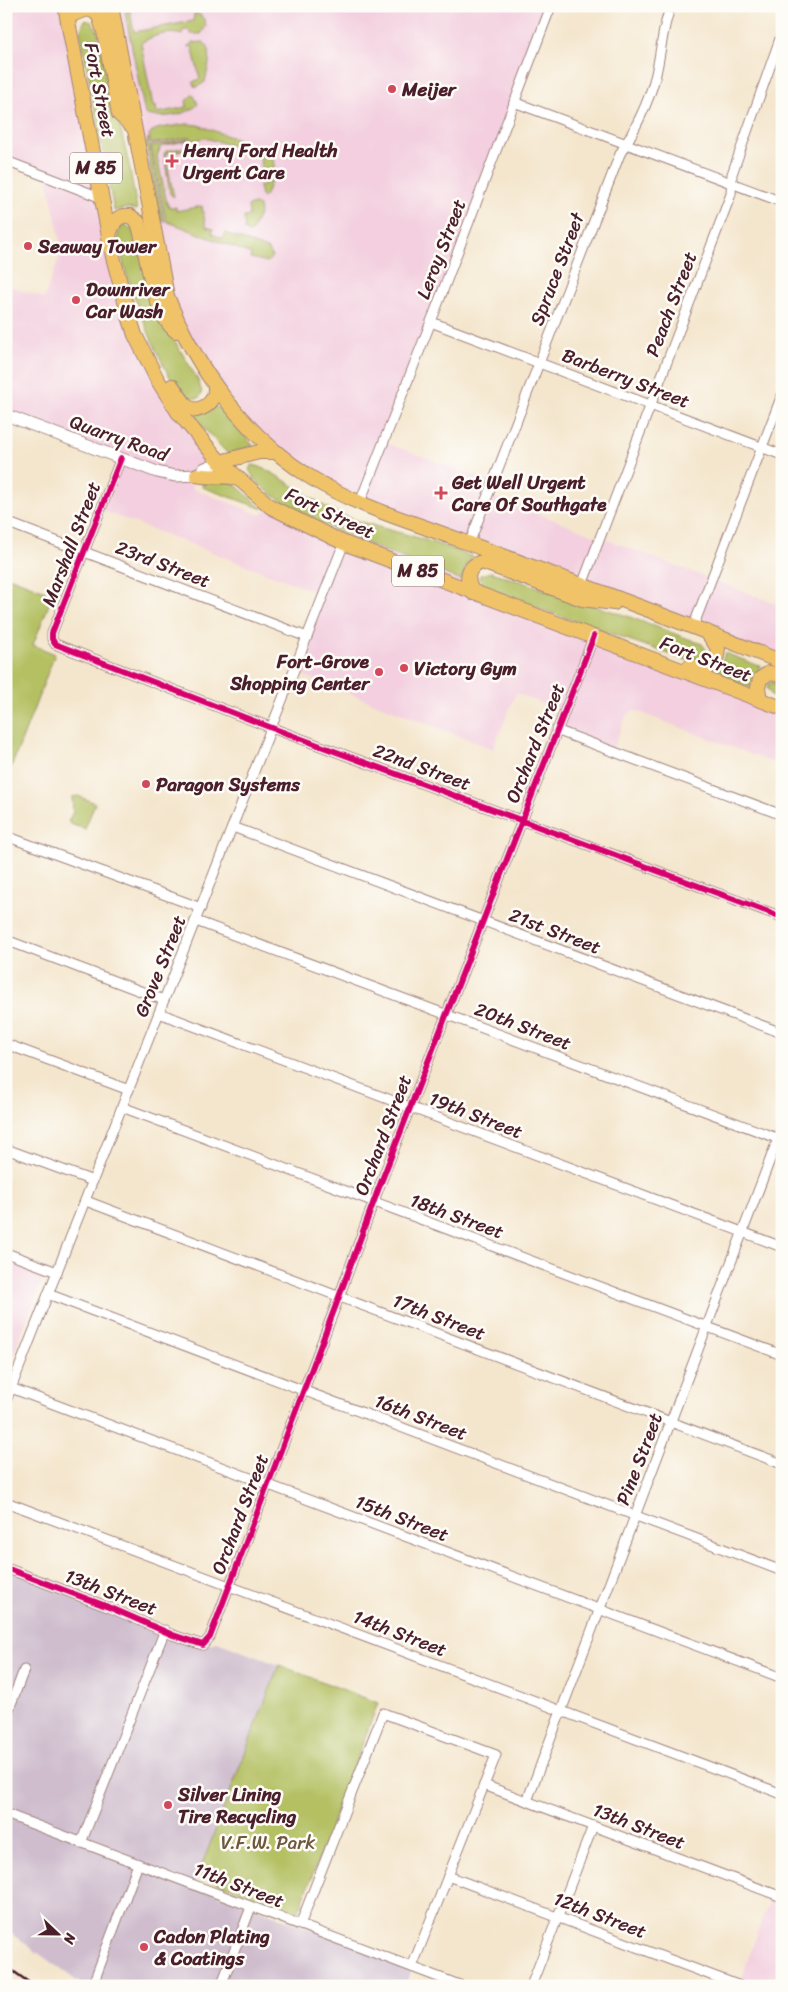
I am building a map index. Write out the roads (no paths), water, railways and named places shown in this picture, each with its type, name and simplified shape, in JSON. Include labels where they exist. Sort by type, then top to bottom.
[{"type":"main road","name":"Fort Street","points":[[110,6],[167,296],[186,339],[215,387],[246,423],[276,452],[311,478],[380,511],[582,585],[782,662]]},
{"type":"main road","points":[[66,12],[92,10],[99,16],[104,31],[119,114],[133,127]]},
{"type":"main road","name":"Fort Street","points":[[66,12],[109,235],[135,334],[157,379],[178,412],[220,462],[271,507],[344,543],[782,708]]},
{"type":"main road","points":[[109,235],[115,220],[119,217],[130,216],[138,222],[156,293],[164,316],[170,327],[186,339]]},
{"type":"main road","points":[[121,286],[138,316],[163,370],[174,390],[187,407],[196,410],[207,406],[216,394],[215,387]]},
{"type":"main road","points":[[220,462],[259,452],[276,452]]},
{"type":"main road","points":[[197,475],[204,477],[224,475],[241,480]]},
{"type":"main road","points":[[473,593],[468,579],[469,572],[472,566],[482,562],[582,599],[635,605]]},
{"type":"main road","points":[[559,625],[570,624],[590,629],[702,669],[713,665],[718,656],[715,642],[707,632]]},
{"type":"main road","points":[[760,700],[758,688],[760,679],[769,673],[782,675]]},
{"type":"street","name":"Leroy Street","points":[[360,502],[431,322],[551,6]]},
{"type":"street","name":"Spruce Street","points":[[469,544],[620,154],[633,134],[654,81],[664,26],[671,6]]},
{"type":"street","name":"Peach Street","points":[[582,585],[731,194],[732,174],[782,33]]},
{"type":"street","points":[[514,102],[782,202]]},
{"type":"street","points":[[6,161],[102,198]]},
{"type":"street","name":"Barberry Street","points":[[431,322],[782,455]]},
{"type":"street","points":[[693,627],[782,395]]},
{"type":"street","name":"Quarry Road","points":[[6,415],[157,472],[175,476],[197,475],[205,468],[220,462]]},
{"type":"street","name":"Marshall Street","points":[[53,642],[52,633],[121,458]]},
{"type":"street","name":"23rd Street","points":[[6,522],[307,637]]},
{"type":"street","name":"Grove Street","points":[[6,1401],[344,543]]},
{"type":"street","name":"Orchard Street","points":[[203,1645],[210,1638],[302,1390],[481,920],[594,636]]},
{"type":"street","name":"22nd Street","points":[[53,642],[58,646],[272,728],[782,917]]},
{"type":"street","points":[[556,730],[782,815]]},
{"type":"street","name":"21st Street","points":[[232,827],[782,1033]]},
{"type":"street","points":[[6,836],[201,908]]},
{"type":"street","name":"20th Street","points":[[196,921],[780,1139]]},
{"type":"street","points":[[6,940],[164,1000]]},
{"type":"street","name":"19th Street","points":[[159,1014],[782,1247]]},
{"type":"street","points":[[6,1044],[129,1090]]},
{"type":"street","name":"18th Street","points":[[122,1107],[782,1354]]},
{"type":"street","name":"Pine Street","points":[[526,1801],[742,1232],[780,1139],[782,1128]]},
{"type":"street","points":[[6,1148],[93,1181]]},
{"type":"street","name":"17th Street","points":[[86,1201],[782,1464]]},
{"type":"street","points":[[6,1253],[57,1272]]},
{"type":"street","name":"16th Street","points":[[48,1294],[782,1571]]},
{"type":"street","name":"15th Street","points":[[12,1388],[782,1678]]},
{"type":"street","name":"14th Street","points":[[6,1502],[782,1794]]},
{"type":"street","name":"13th Street","points":[[6,1568],[165,1630],[173,1635],[203,1645]]},
{"type":"street","points":[[81,1843],[165,1630]]},
{"type":"street","points":[[6,1717],[24,1670]]},
{"type":"street","points":[[300,1925],[383,1713],[496,1755],[412,1967]]},
{"type":"street","name":"13th Street","points":[[484,1785],[782,1897]]},
{"type":"street","name":"11th Street","points":[[6,1814],[462,1986]]},
{"type":"street","points":[[531,1986],[593,1826]]},
{"type":"street","points":[[93,1984],[138,1864]]},
{"type":"street","name":"12th Street","points":[[448,1876],[740,1986]]},
{"type":"street","points":[[221,1986],[251,1907]]},
{"type":"railway","points":[[6,1966],[34,1986]]},
{"type":"place","name":"Meijer","points":[[392,89]]},
{"type":"place","name":"Henry Ford Health Urgent Care","points":[[172,161]]},
{"type":"place","name":"Seaway Tower","points":[[28,246]]},
{"type":"place","name":"Downriver Car Wash","points":[[76,300]]},
{"type":"place","name":"Get Well Urgent Care Of Southgate","points":[[441,493]]},
{"type":"place","name":"Victory Gym","points":[[404,668]]},
{"type":"place","name":"Fort-Grove Shopping Center","points":[[379,672]]},
{"type":"place","name":"Paragon Systems","points":[[146,784]]},
{"type":"place","name":"Silver Lining Tire Recycling","points":[[168,1805]]},
{"type":"place","name":"Cadon Plating & Coatings","points":[[144,1947]]},
{"type":"park label","name":"V.F.W. Park","points":[[268,1842]]}]
